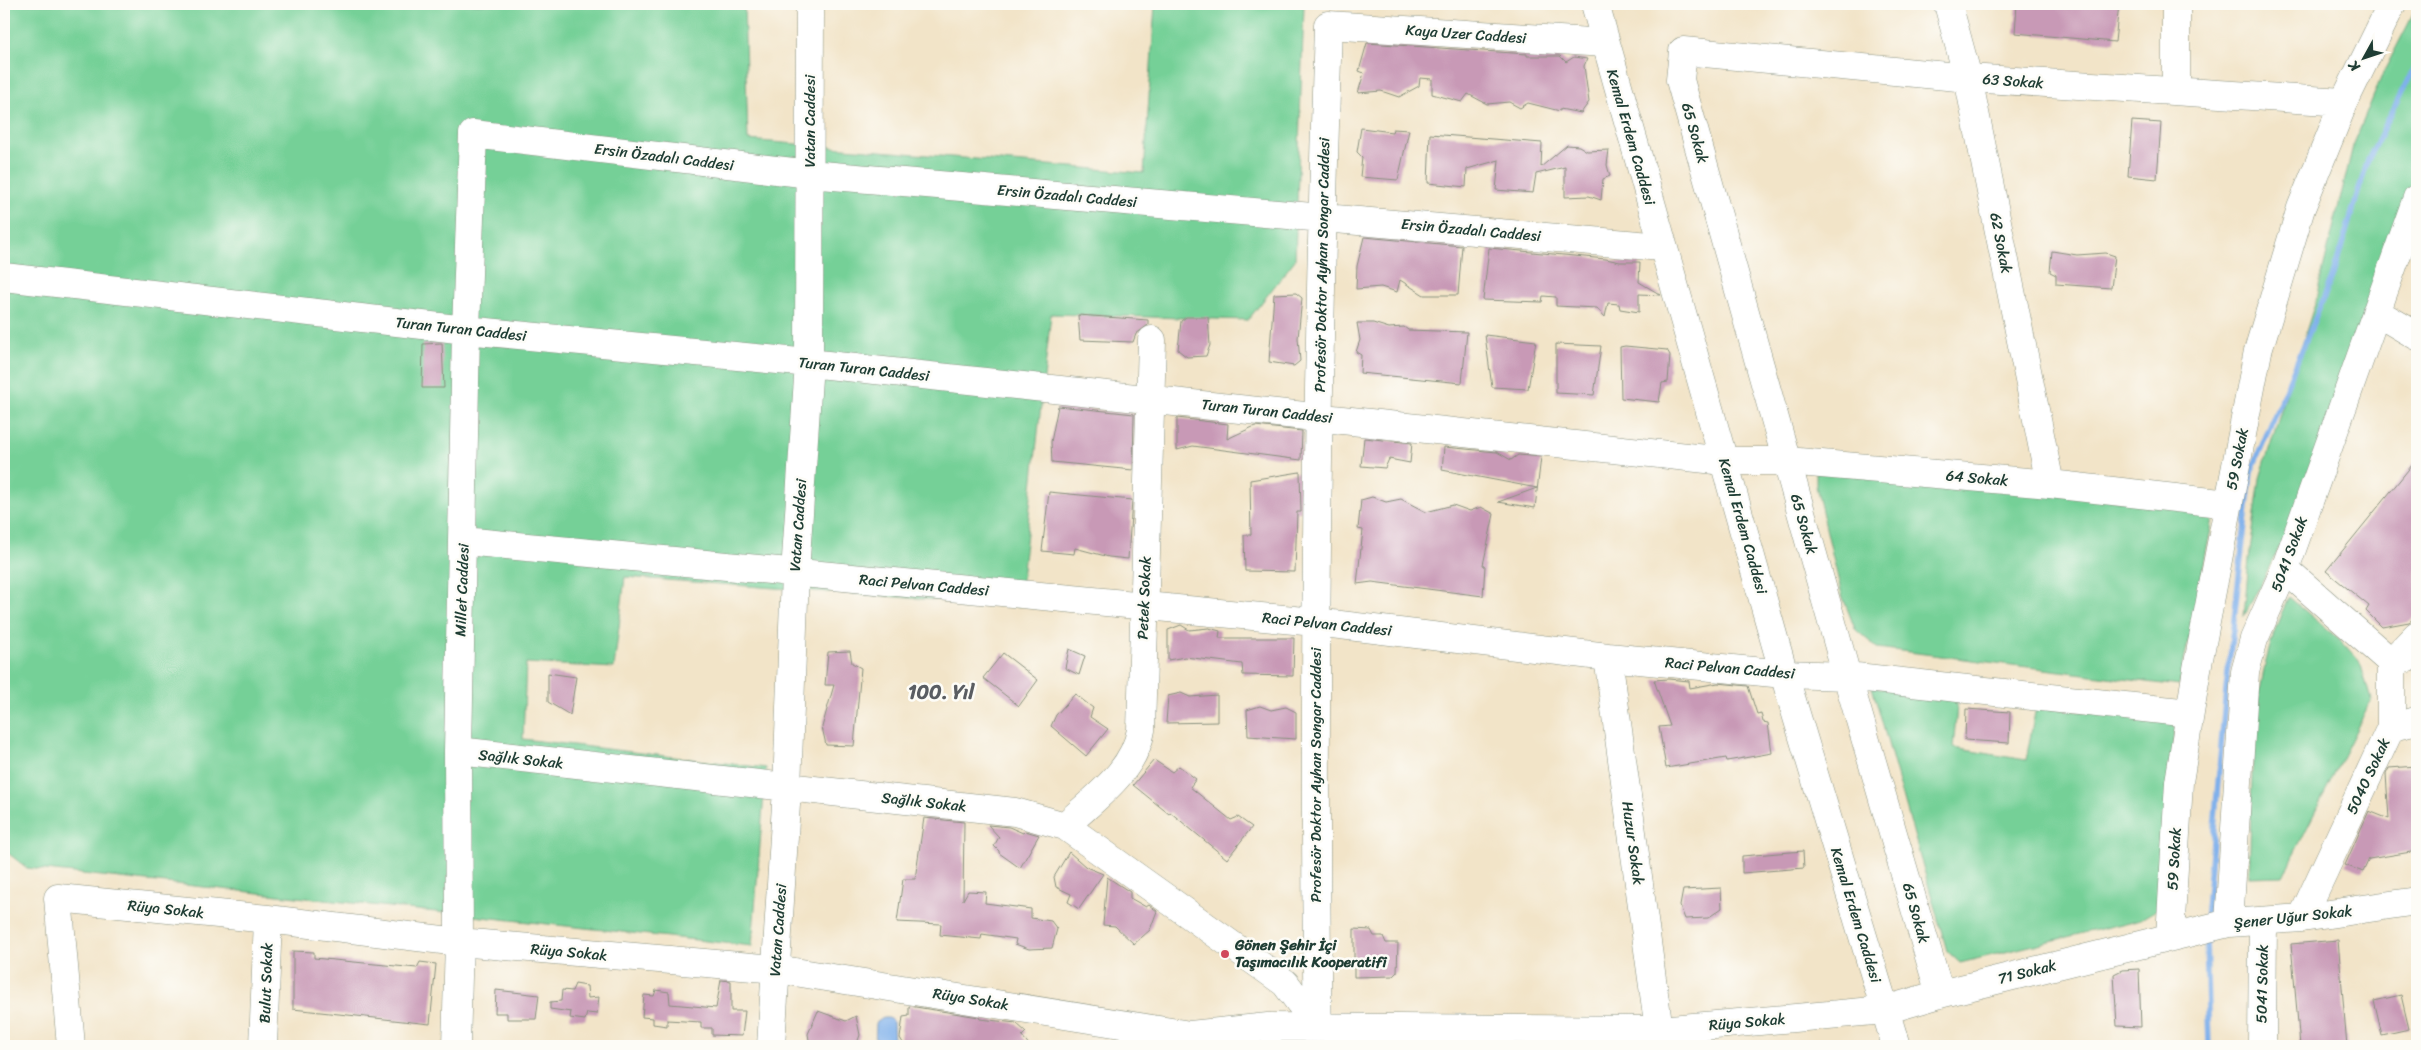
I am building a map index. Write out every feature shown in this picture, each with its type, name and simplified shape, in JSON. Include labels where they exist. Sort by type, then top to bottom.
[{"type":"street","name":"Vatan Caddesi","points":[[771,1046],[787,788],[795,573],[809,363],[810,4]]},
{"type":"street","name":"Kemal Erdem Caddesi","points":[[1595,4],[1784,674],[1896,1046]]},
{"type":"street","name":"62 Sokak","points":[[1948,4],[1968,78],[2050,484]]},
{"type":"street","points":[[2176,4],[2176,91]]},
{"type":"street","name":"59 Sokak","points":[[2170,936],[2178,782],[2258,352],[2301,208],[2344,102],[2392,4]]},
{"type":"street","name":"Kaya Uzer Caddesi","points":[[1328,25],[1605,43]]},
{"type":"street","name":"Profesör Doktor Ayhan Songar Caddesi","points":[[1318,1036],[1315,622],[1322,218],[1328,25]]},
{"type":"street","name":"63 Sokak","points":[[1683,50],[1968,78],[2344,102]]},
{"type":"street","name":"65 Sokak","points":[[1683,50],[1680,80],[1847,676],[1940,994]]},
{"type":"street","name":"Ersin Özadalı Caddesi","points":[[473,134],[810,174],[1662,247]]},
{"type":"street","name":"Millet Caddesi","points":[[456,1046],[460,942],[458,752],[464,541],[466,330],[473,134]]},
{"type":"street","name":"5041 Sokak","points":[[2229,923],[2244,672],[2254,639],[2285,569],[2417,198]]},
{"type":"street","name":"Turan Turan Caddesi","points":[[4,277],[466,330],[809,363],[1319,416],[1725,462]]},
{"type":"street","points":[[2376,312],[2417,336]]},
{"type":"street","name":"Petek Sokak","points":[[1065,826],[1124,770],[1138,746],[1141,730],[1152,340]]},
{"type":"street","name":"64 Sokak","points":[[1725,462],[1787,461],[2050,484],[2229,504]]},
{"type":"street","name":"Raci Pelvan Caddesi","points":[[464,541],[1315,622],[1608,657],[1784,674],[1847,676],[2190,713]]},
{"type":"street","points":[[2285,569],[2391,662]]},
{"type":"street","points":[[2391,662],[2417,635]]},
{"type":"street","points":[[2391,662],[2417,656]]},
{"type":"street","name":"Huzur Sokak","points":[[1608,657],[1659,1030]]},
{"type":"street","name":"5040 Sokak","points":[[2302,918],[2391,726],[2391,662]]},
{"type":"street","points":[[2391,726],[2417,721]]},
{"type":"street","name":"Sağlık Sokak","points":[[458,752],[1015,812],[1065,826],[1285,983],[1318,1036]]},
{"type":"street","name":"Rüya Sokak","points":[[71,1046],[58,898],[268,919],[460,942],[776,969],[1190,1035],[1268,1027],[1318,1036],[1659,1030],[1885,1010]]},
{"type":"street","name":"Şener Uğur Sokak","points":[[2170,936],[2229,923],[2302,918],[2417,901]]},
{"type":"street","name":"Bulut Sokak","points":[[264,1046],[268,919]]},
{"type":"street","name":"5041 Sokak","points":[[2262,1046],[2263,922]]},
{"type":"street","name":"71 Sokak","points":[[1885,1010],[1940,994],[2170,936]]},
{"type":"green space","points":[[4,4],[744,4],[748,140],[1144,173],[1155,4],[1278,4],[1304,6],[1295,260],[1248,320],[1051,314],[1019,606],[625,577],[614,668],[526,663],[523,739],[766,768],[752,946],[27,868],[4,850]]},
{"type":"green space","points":[[2417,7],[2417,175],[2361,324],[2294,518],[2244,617],[2249,559],[2260,478],[2315,303],[2353,146],[2383,73]]},
{"type":"green space","points":[[1816,472],[2215,509],[2179,686],[1877,648],[1855,629],[1842,595],[1816,486]]},
{"type":"green space","points":[[2289,597],[2343,643],[2360,662],[2371,700],[2283,876],[2249,877],[2252,770],[2259,698],[2275,629]]},
{"type":"green space","points":[[1872,687],[1958,696],[1953,748],[2026,760],[2036,707],[2176,719],[2159,908],[2141,919],[1960,963],[1947,951]]},
{"type":"water","points":[[883,1018],[889,1018],[893,1022],[894,1043],[903,1046],[875,1046],[876,1023]]},
{"type":"building","points":[[2017,4],[2119,4],[2115,42],[2015,33]]},
{"type":"building","points":[[1367,43],[1527,54],[1527,56],[1560,56],[1566,62],[1574,57],[1587,59],[1584,66],[1589,102],[1581,113],[1560,109],[1560,111],[1528,103],[1520,108],[1509,102],[1487,104],[1468,94],[1462,102],[1432,94],[1432,79],[1420,78],[1419,86],[1399,97],[1381,91],[1358,93],[1364,73],[1359,71]]},
{"type":"building","points":[[2132,121],[2161,123],[2157,179],[2128,176]]},
{"type":"building","points":[[1361,128],[1392,132],[1393,129],[1409,130],[1398,180],[1360,177],[1362,157],[1357,152]]},
{"type":"building","points":[[1430,134],[1542,143],[1541,167],[1567,145],[1579,146],[1587,151],[1609,150],[1607,165],[1610,176],[1603,179],[1601,200],[1589,196],[1565,197],[1565,167],[1536,174],[1533,193],[1496,190],[1499,160],[1467,169],[1466,187],[1428,183]]},
{"type":"building","points":[[1364,237],[1462,246],[1458,295],[1424,295],[1400,280],[1397,292],[1381,287],[1356,289],[1357,266]]},
{"type":"building","points":[[1489,248],[1620,262],[1640,262],[1639,282],[1661,295],[1639,294],[1639,312],[1620,309],[1619,304],[1608,303],[1605,317],[1597,308],[1556,306],[1556,297],[1543,296],[1542,302],[1483,300]]},
{"type":"building","points":[[2052,251],[2077,255],[2106,253],[2115,256],[2111,288],[2056,284],[2056,275],[2050,272]]},
{"type":"building","points":[[1296,293],[1302,298],[1298,338],[1300,361],[1294,366],[1269,362],[1274,294]]},
{"type":"building","points":[[1078,315],[1148,320],[1148,325],[1136,334],[1133,342],[1080,340]]},
{"type":"building","points":[[1186,317],[1208,317],[1210,345],[1206,356],[1187,357],[1178,350],[1181,321]]},
{"type":"building","points":[[1357,323],[1373,323],[1389,328],[1404,327],[1408,330],[1467,332],[1462,383],[1360,373],[1361,355],[1356,352],[1360,340]]},
{"type":"building","points":[[1485,335],[1536,341],[1528,389],[1492,387]]},
{"type":"building","points":[[442,343],[444,388],[422,388],[423,344]]},
{"type":"building","points":[[1556,344],[1601,346],[1594,395],[1556,393]]},
{"type":"building","points":[[1620,347],[1667,350],[1670,355],[1668,382],[1662,383],[1659,402],[1621,398]]},
{"type":"building","points":[[1058,406],[1134,414],[1133,470],[1052,462],[1051,442]]},
{"type":"building","points":[[1177,418],[1228,424],[1227,439],[1255,426],[1302,431],[1301,460],[1193,446],[1177,450]]},
{"type":"building","points":[[1364,438],[1412,443],[1410,463],[1389,459],[1385,468],[1361,466]]},
{"type":"building","points":[[1444,447],[1497,452],[1511,460],[1518,455],[1541,457],[1535,508],[1498,502],[1537,488],[1442,470]]},
{"type":"building","points":[[2417,459],[2417,616],[2409,622],[2382,627],[2366,611],[2369,606],[2326,571]]},
{"type":"building","points":[[1300,472],[1301,512],[1297,512],[1295,572],[1245,571],[1244,535],[1251,535],[1250,480]]},
{"type":"building","points":[[1049,492],[1132,500],[1128,559],[1109,557],[1075,548],[1074,554],[1042,551]]},
{"type":"building","points":[[1372,497],[1386,502],[1401,499],[1426,512],[1453,505],[1470,511],[1481,507],[1494,514],[1483,565],[1485,566],[1483,596],[1372,582],[1357,584],[1363,530],[1358,529],[1361,500]]},
{"type":"building","points":[[1181,625],[1189,630],[1209,628],[1220,631],[1219,638],[1294,638],[1293,676],[1243,675],[1242,664],[1185,657],[1168,660],[1168,630]]},
{"type":"building","points":[[1069,649],[1085,656],[1079,675],[1065,668]]},
{"type":"building","points":[[850,651],[852,663],[861,668],[854,746],[826,745],[822,727],[834,685],[825,685],[828,652]]},
{"type":"building","points":[[1003,653],[1038,680],[1019,706],[983,678]]},
{"type":"building","points":[[548,673],[576,677],[570,715],[548,702]]},
{"type":"building","points":[[1654,680],[1689,681],[1690,688],[1718,683],[1748,686],[1757,714],[1761,713],[1763,722],[1768,723],[1772,753],[1727,761],[1726,758],[1666,768],[1659,727],[1670,726]]},
{"type":"building","points":[[1181,693],[1190,697],[1217,695],[1217,722],[1166,723],[1168,696]]},
{"type":"building","points":[[1075,694],[1093,708],[1090,717],[1108,729],[1086,756],[1051,726],[1056,715]]},
{"type":"building","points":[[1260,706],[1271,710],[1286,707],[1296,712],[1296,739],[1248,736],[1247,710]]},
{"type":"building","points":[[1966,709],[2010,712],[2009,743],[1965,740]]},
{"type":"building","points":[[1154,760],[1172,772],[1179,766],[1196,779],[1190,787],[1231,820],[1238,817],[1252,827],[1227,859],[1170,812],[1169,814],[1133,785]]},
{"type":"building","points":[[2417,766],[2417,851],[2369,859],[2363,872],[2345,865],[2369,811],[2389,819],[2386,774],[2389,768]]},
{"type":"building","points":[[924,818],[964,822],[963,900],[968,891],[986,892],[985,903],[1031,909],[1031,918],[1051,921],[1057,929],[1052,948],[1029,949],[1015,944],[1016,939],[982,934],[981,939],[940,935],[941,924],[897,922],[903,879],[915,879]]},
{"type":"building","points":[[988,825],[1009,827],[1023,833],[1025,831],[1039,835],[1020,868],[999,853],[994,846],[999,837]]},
{"type":"building","points":[[1803,851],[1804,868],[1742,873],[1742,856]]},
{"type":"building","points":[[1069,852],[1086,867],[1103,874],[1079,909],[1068,902],[1071,894],[1056,887],[1054,877]]},
{"type":"building","points":[[1107,877],[1130,892],[1130,898],[1146,907],[1149,905],[1157,911],[1150,930],[1134,944],[1115,926],[1103,925]]},
{"type":"building","points":[[1721,888],[1722,908],[1708,918],[1685,919],[1680,906],[1683,890]]},
{"type":"building","points":[[1354,929],[1371,930],[1374,936],[1383,936],[1386,943],[1398,943],[1397,972],[1393,976],[1354,977]]},
{"type":"building","points":[[2338,940],[2347,1046],[2300,1046],[2291,944]]},
{"type":"building","points":[[293,951],[314,952],[314,958],[417,968],[420,962],[436,964],[430,1024],[293,1009]]},
{"type":"building","points":[[2139,969],[2141,1027],[2117,1026],[2114,974],[2122,970]]},
{"type":"building","points":[[721,980],[731,981],[731,1011],[745,1011],[742,1036],[712,1035],[712,1028],[701,1028],[701,1022],[667,1020],[667,1026],[653,1024],[653,1018],[642,1017],[644,995],[654,996],[656,990],[669,992],[670,1004],[716,1008]]},
{"type":"building","points":[[575,984],[587,986],[588,998],[599,997],[597,1014],[587,1013],[585,1020],[570,1018],[571,1012],[550,1009],[550,1002],[561,1001],[562,990],[572,991]]},
{"type":"building","points":[[496,990],[539,995],[536,1019],[507,1019],[507,1013],[495,1013]]},
{"type":"building","points":[[2401,995],[2409,1029],[2382,1035],[2374,1001]]},
{"type":"building","points":[[909,1006],[979,1017],[980,1019],[1016,1023],[1026,1032],[1022,1036],[1030,1046],[905,1046],[900,1038],[903,1017],[909,1016]]},
{"type":"building","points":[[818,1011],[846,1021],[856,1016],[860,1035],[856,1046],[810,1046],[808,1034]]},
{"type":"waterway","points":[[2206,922],[2226,689],[2251,472],[2332,278],[2368,160],[2417,62]]},
{"type":"waterway","points":[[2206,937],[2209,1046]]},
{"type":"place","name":"Gönen Şehir İçi Taşımacılık Kooperatifi","points":[[1225,954]]},
{"type":"district","name":"100. Yıl","points":[[941,692]]}]
